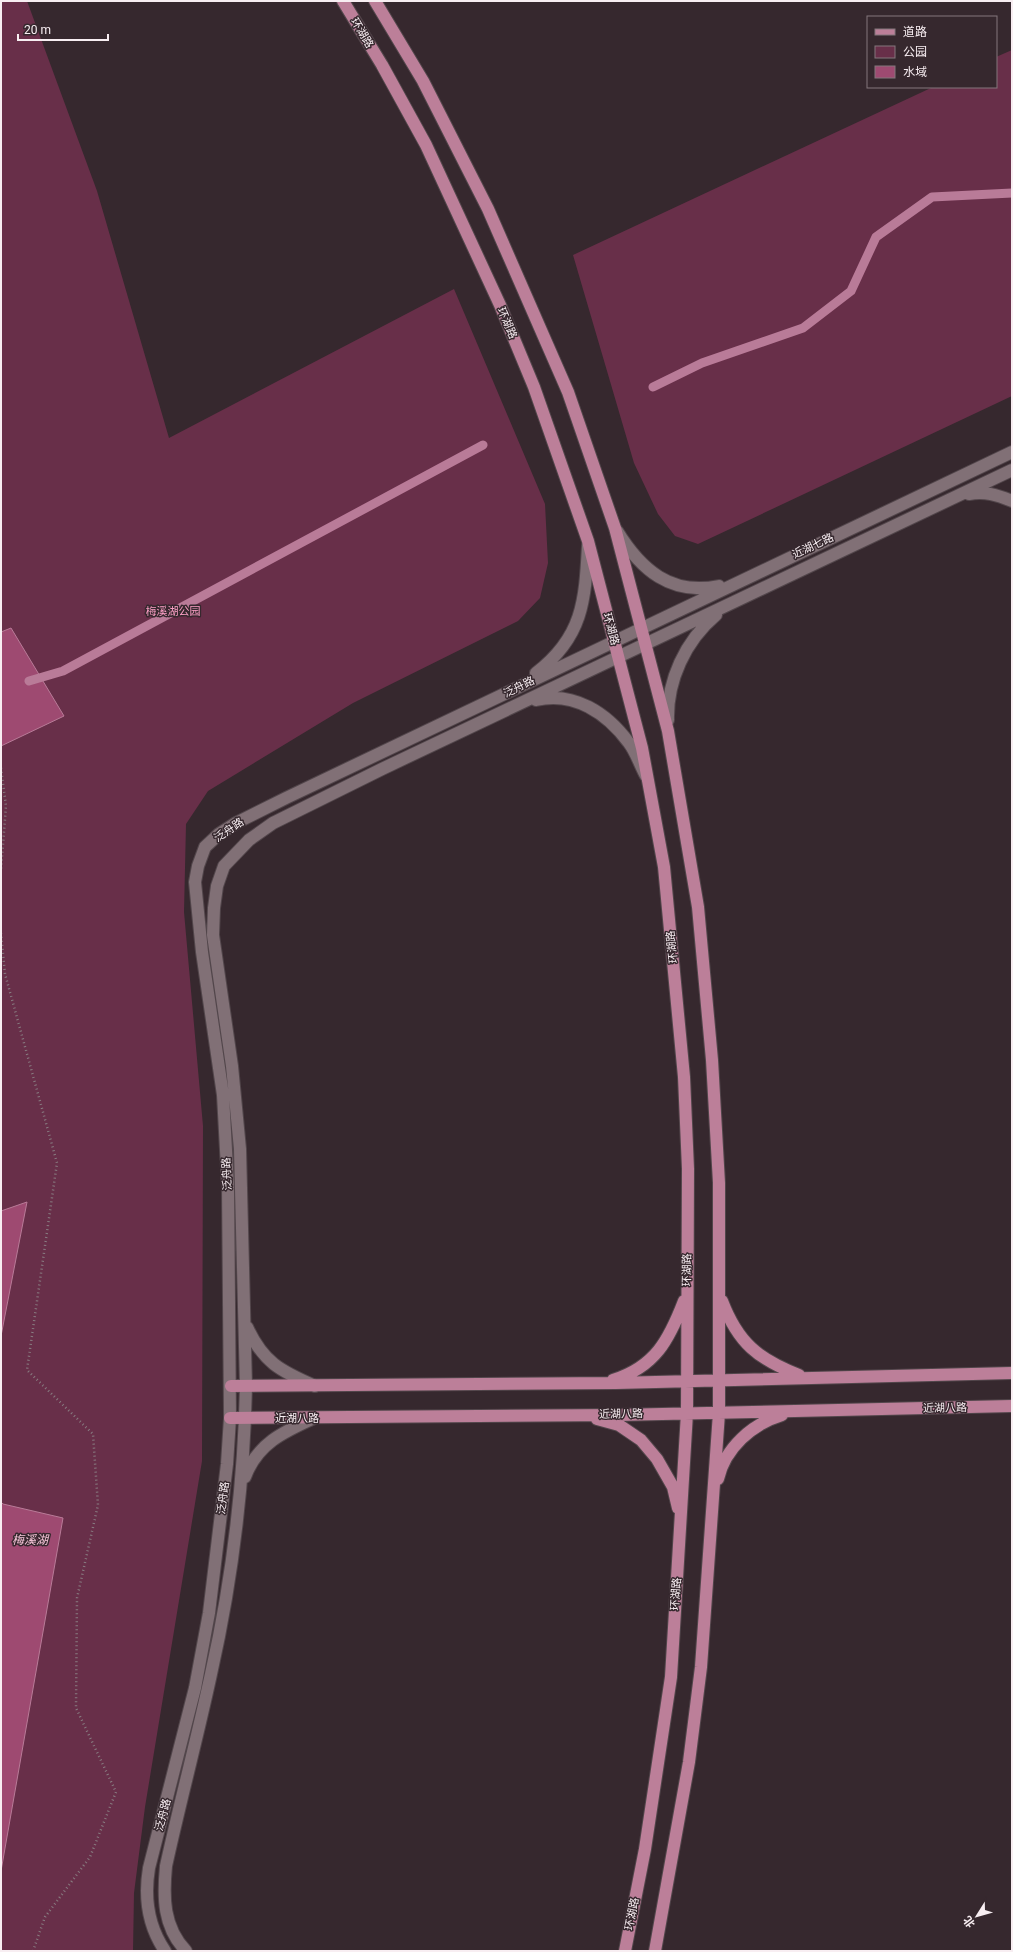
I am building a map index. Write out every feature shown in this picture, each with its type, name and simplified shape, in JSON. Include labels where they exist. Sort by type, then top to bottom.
[{"type":"main road","name":"环湖路","points":[[343,1],[382,66],[426,145],[475,250],[534,387],[588,541],[642,748],[664,867],[684,1077],[688,1169],[687,1413],[671,1677],[645,1849],[625,1951]]},
{"type":"main road","points":[[375,1],[423,81],[488,209],[568,392],[615,528],[668,731],[698,906],[712,1060],[719,1183],[719,1413],[701,1667],[690,1762],[655,1951]]},
{"type":"main road","points":[[604,1383],[624,1376],[643,1365],[660,1351],[675,1326],[687,1292]]},
{"type":"main road","points":[[720,1293],[729,1318],[739,1335],[753,1351],[776,1366],[806,1378]]},
{"type":"main road","points":[[231,1386],[604,1383],[1012,1373]]},
{"type":"main road","name":"近湖八路","points":[[230,1418],[719,1413],[1012,1406]]},
{"type":"main road","points":[[712,1510],[720,1472],[732,1449],[748,1431],[769,1419],[798,1411]]},
{"type":"main road","points":[[583,1415],[619,1425],[640,1440],[656,1459],[673,1487],[680,1521]]},
{"type":"street","name":"近湖七路","points":[[614,640],[1012,452]]},
{"type":"street","name":"近湖七路","points":[[619,657],[1012,470]]},
{"type":"street","points":[[958,496],[980,492],[997,494],[1012,501]]},
{"type":"street","points":[[615,528],[628,550],[641,564],[664,581],[685,588],[707,589],[738,582]]},
{"type":"street","points":[[520,686],[545,667],[563,649],[573,633],[582,609],[586,585],[588,541]]},
{"type":"street","points":[[668,731],[667,703],[674,677],[697,634],[728,606]]},
{"type":"street","name":"泛舟路","points":[[165,1951],[160,1943],[147,1909],[146,1885],[148,1868],[195,1688],[206,1628],[227,1464],[231,1386],[228,1187],[223,1095],[202,952],[195,882],[198,866],[205,847],[219,834],[236,823],[614,640]]},
{"type":"street","name":"泛舟路","points":[[186,1951],[173,1933],[166,1914],[163,1894],[166,1866],[212,1673],[239,1495],[246,1386],[240,1149],[232,1066],[213,934],[217,886],[224,866],[249,840],[273,823],[619,657]]},
{"type":"street","points":[[522,703],[543,698],[563,698],[583,703],[608,720],[629,743],[647,778]]},
{"type":"street","points":[[244,1320],[255,1344],[268,1360],[289,1374],[316,1386]]},
{"type":"street","points":[[239,1495],[250,1463],[265,1446],[285,1431],[314,1418]]},
{"type":"path","points":[[1,768],[6,806],[1,870]]},
{"type":"path","points":[[1,933],[5,974],[57,1163],[27,1370],[94,1434],[98,1505],[76,1598],[76,1708],[116,1792],[90,1857],[45,1918],[33,1951]]},
{"type":"green space","name":"梅溪湖公园","points":[[1,1],[27,1],[97,191],[169,438],[454,289],[545,504],[548,563],[540,598],[518,621],[353,703],[208,791],[186,824],[184,912],[203,1126],[202,1461],[145,1807],[134,1893],[133,1951],[1,1951]]},
{"type":"green space","points":[[1012,50],[1012,396],[698,544],[675,536],[658,514],[634,463],[573,255],[931,88],[997,88],[997,57]]},
{"type":"water","points":[[11,628],[64,716],[1,746],[1,632]]},
{"type":"water","points":[[27,1202],[1,1336],[1,1211]]},
{"type":"water","name":"梅溪湖","points":[[1,1502],[3,1504],[63,1518],[1,1871]]},
{"type":"waterway","points":[[653,387],[702,363],[803,328],[851,291],[876,237],[932,197],[1012,193]]},
{"type":"waterway","points":[[29,681],[63,671],[483,445]]}]
